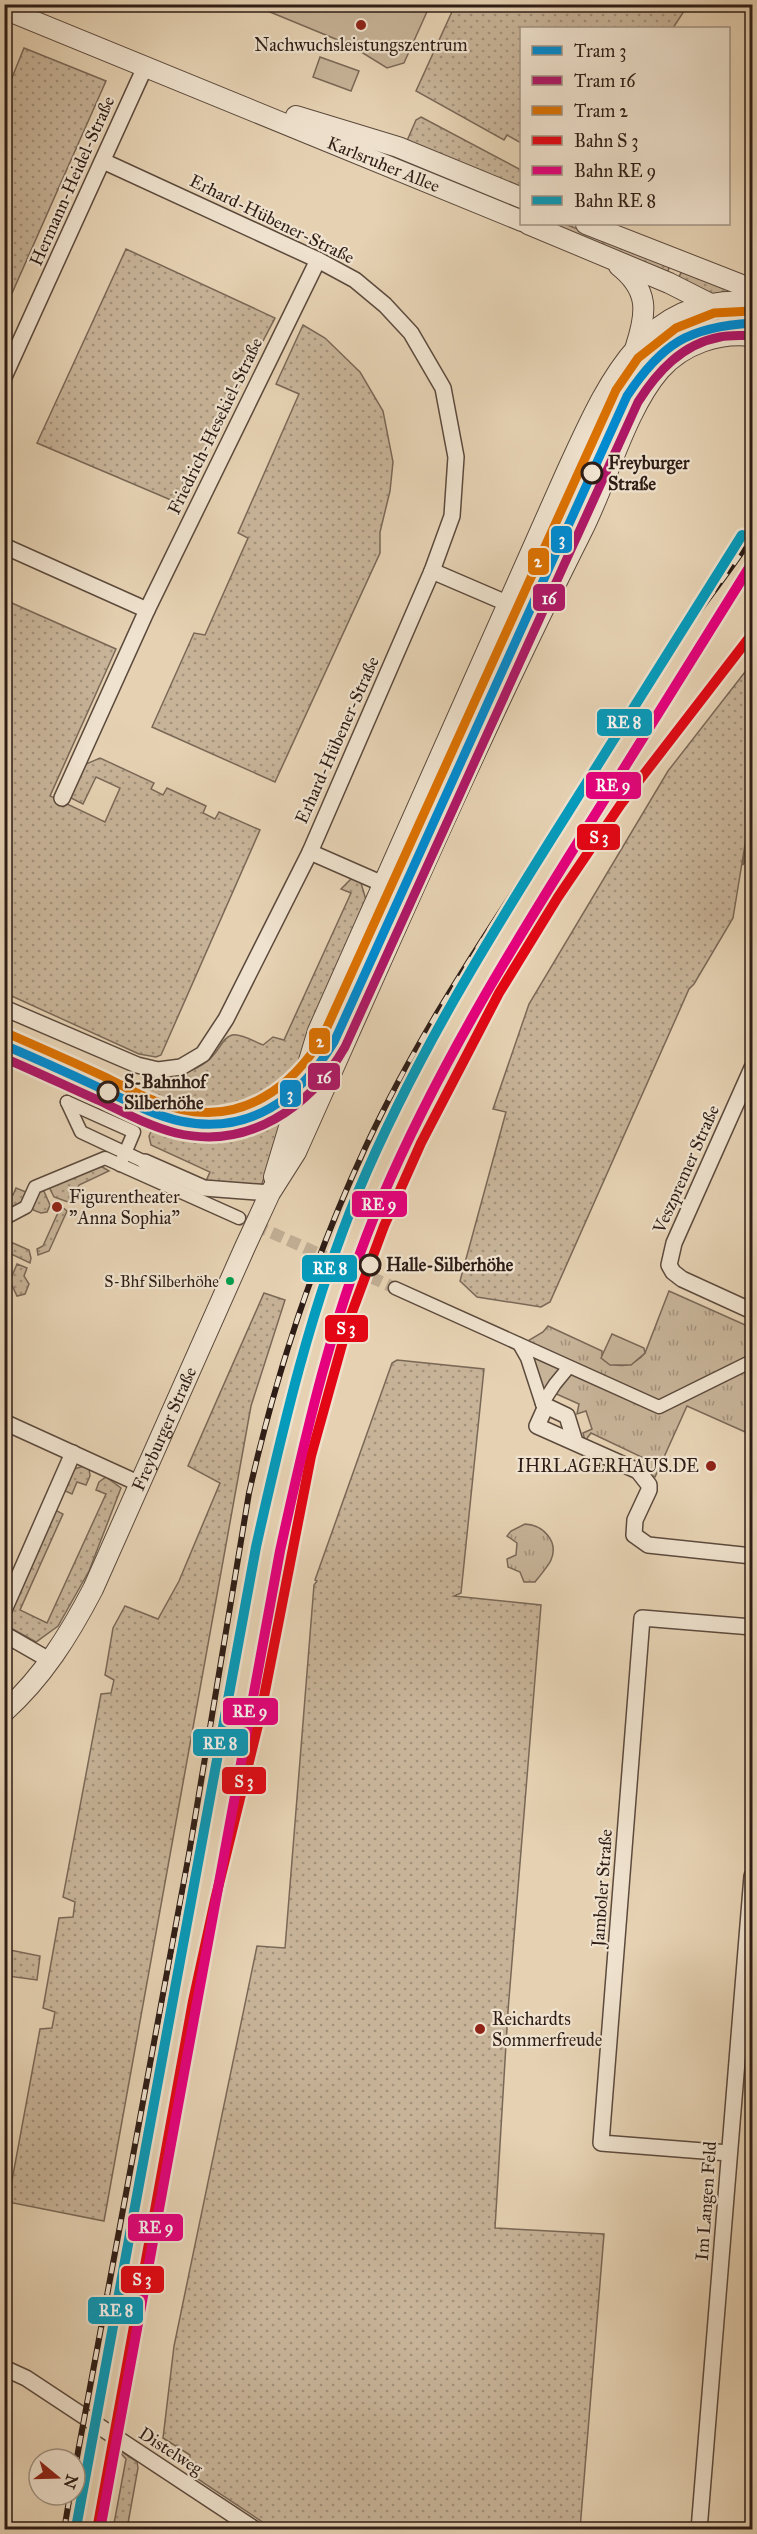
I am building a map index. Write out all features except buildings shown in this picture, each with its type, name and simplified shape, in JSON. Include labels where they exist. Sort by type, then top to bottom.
[{"type":"street","name":"Karlsruher Allee","points":[[4,9],[520,220]]},
{"type":"street","name":"Hermann-Heidel-Straße","points":[[4,377],[145,67]]},
{"type":"street","name":"Karlsruher Allee","points":[[246,107],[284,113],[389,144],[520,197]]},
{"type":"street","name":"Erhard-Hübener-Straße","points":[[103,161],[318,260],[356,280],[385,305],[411,333],[443,388],[456,457],[452,516],[432,571],[310,852],[382,884]]},
{"type":"street","points":[[530,225],[713,304],[753,325]]},
{"type":"street","points":[[589,225],[753,289]]},
{"type":"street","points":[[610,258],[630,275],[642,298],[643,325],[636,346]]},
{"type":"street","name":"Friedrich-Hesekiel-Straße","points":[[62,798],[147,610],[318,260]]},
{"type":"street","name":"Freyburger Straße","points":[[270,1193],[277,1160],[314,1040],[382,884],[606,390],[636,346],[673,317],[726,301],[753,302]]},
{"type":"street","name":"Freyburger Straße","points":[[4,1712],[51,1661],[69,1634],[93,1589],[270,1193],[296,1152],[539,617],[585,526],[637,405],[648,386],[670,360],[687,348],[703,341],[733,336],[753,336]]},
{"type":"street","points":[[4,546],[147,610]]},
{"type":"street","points":[[432,571],[539,617]]},
{"type":"street","points":[[4,1008],[137,1065],[158,1070],[181,1067],[203,1054],[218,1033],[310,852]]},
{"type":"street","name":"Veszpremer Straße","points":[[753,1068],[674,1243],[669,1265],[682,1279],[753,1311]]},
{"type":"street","points":[[120,1165],[125,1152],[134,1132],[67,1102],[81,1132],[125,1152],[146,1162],[204,1188],[270,1193]]},
{"type":"street","points":[[4,1214],[9,1216],[26,1207],[35,1187],[105,1158],[204,1208],[239,1218]]},
{"type":"street","points":[[395,1288],[659,1407],[753,1361]]},
{"type":"street","points":[[519,1344],[527,1358],[542,1404],[569,1367]]},
{"type":"street","points":[[4,1422],[140,1484]]},
{"type":"street","points":[[575,1442],[638,1472],[645,1479],[649,1490],[634,1527],[634,1535],[648,1545],[753,1556]]},
{"type":"street","points":[[4,1610],[74,1454]]},
{"type":"street","name":"Jamboler Straße","points":[[729,2153],[601,2143],[642,1618],[753,1627]]},
{"type":"street","points":[[4,1634],[51,1661]]},
{"type":"street","name":"Im Langen Feld","points":[[699,2529],[753,1876]]},
{"type":"street","name":"Distelweg","points":[[4,2368],[34,2383],[256,2529]]},
{"type":"green space","points":[[455,4],[688,5],[674,27],[520,27],[520,142],[507,135],[504,140],[416,91]]},
{"type":"green space","name":"Nachwuchsleistungszentrum","points":[[253,5],[430,5],[404,63],[387,68],[350,45]]},
{"type":"green space","points":[[24,48],[106,81],[5,309],[5,95]]},
{"type":"green space","points":[[320,57],[359,71],[351,91],[313,77]]},
{"type":"green space","points":[[421,117],[520,169],[520,189],[406,143],[416,120]]},
{"type":"green space","points":[[398,158],[520,207],[520,216],[397,163]]},
{"type":"green space","points":[[541,225],[568,225],[670,265],[666,277]]},
{"type":"green space","points":[[126,249],[275,318],[178,503],[37,443]]},
{"type":"green space","points":[[682,270],[740,292],[711,296],[677,282]]},
{"type":"green space","points":[[303,325],[325,338],[360,372],[383,411],[393,462],[390,491],[380,532],[380,553],[275,782],[152,727],[194,633],[205,635],[248,538],[238,533],[299,394],[276,384]]},
{"type":"green space","points":[[5,600],[116,649],[50,796],[105,822],[120,788],[96,777],[83,804],[67,796],[86,764],[100,758],[154,783],[151,789],[163,795],[167,788],[206,806],[203,813],[215,819],[219,812],[260,830],[161,1055],[156,1057],[139,1054],[5,993]]},
{"type":"green space","points":[[752,663],[752,846],[743,865],[749,820],[733,918],[689,989],[550,1302],[541,1307],[477,1297],[460,1281],[506,1112],[493,1109],[529,1004],[668,771]]},
{"type":"green space","points":[[352,878],[361,883],[366,900],[295,1078],[262,1100],[231,1111],[200,1113],[182,1110],[153,1100],[155,1095],[146,1091],[152,1076],[161,1077],[187,1072],[204,1064],[229,1036],[240,1035],[263,1045],[273,1037],[284,1040],[351,893],[341,889]]},
{"type":"green space","points":[[288,1104],[261,1187],[205,1183],[210,1172],[151,1145],[149,1136],[155,1123],[145,1119],[147,1113],[184,1125],[218,1126],[252,1119]]},
{"type":"green space","points":[[99,1165],[109,1171],[79,1185],[72,1201],[68,1202],[54,1197],[49,1187]]},
{"type":"green space","points":[[16,1188],[26,1192],[28,1196],[25,1203],[5,1209],[4,1191],[13,1195]]},
{"type":"green space","points":[[43,1189],[50,1205],[47,1212],[41,1213],[33,1210],[31,1205],[38,1191]]},
{"type":"green space","points":[[61,1206],[67,1211],[49,1251],[38,1255],[37,1249],[43,1246]]},
{"type":"green space","points":[[13,1243],[29,1250],[30,1263],[9,1253],[8,1245]]},
{"type":"green space","points":[[17,1264],[27,1268],[24,1276],[29,1284],[25,1294],[17,1296],[10,1281]]},
{"type":"green space","points":[[669,1291],[752,1328],[752,1435],[687,1406],[655,1477],[643,1472],[648,1460],[591,1433],[585,1441],[583,1433],[592,1429],[586,1411],[577,1414],[579,1404],[552,1392],[548,1400],[521,1345],[543,1332],[548,1326],[602,1351],[602,1358],[607,1362],[619,1365],[630,1364],[645,1353]]},
{"type":"green space","points":[[264,1293],[285,1300],[251,1406],[104,2221],[8,2202],[40,2029],[52,2028],[55,2012],[43,2008],[59,1918],[73,1917],[75,1902],[63,1897],[101,1694],[111,1693],[114,1680],[105,1675],[113,1628],[125,1606],[158,1619],[179,1581],[220,1483],[188,1466]]},
{"type":"green space","points":[[612,1334],[644,1348],[645,1353],[631,1365],[610,1365],[601,1358]]},
{"type":"green space","points":[[397,1360],[484,1369],[461,1593],[454,1596],[541,1605],[508,2011],[495,2228],[604,2234],[580,2529],[273,2529],[189,2473],[190,2455],[163,2438],[174,2346],[257,1946],[285,1948],[314,1585],[317,1581],[315,1580],[392,1363]]},
{"type":"green space","points":[[84,1466],[89,1468],[90,1476],[86,1485],[77,1482],[72,1494],[63,1490],[74,1469]]},
{"type":"green space","points":[[106,1477],[121,1488],[89,1571],[58,1626],[36,1642],[9,1627],[9,1614],[55,1510],[63,1514],[20,1610],[47,1623],[106,1494],[96,1490],[99,1482]]},
{"type":"green space","points":[[525,1524],[538,1527],[548,1535],[553,1546],[551,1560],[535,1582],[524,1582],[520,1572],[508,1567],[507,1559],[516,1555],[517,1543],[507,1536],[511,1531]]},
{"type":"green space","points":[[5,1949],[40,1956],[37,1980],[8,1976],[5,1995]]},
{"type":"green space","points":[[116,2448],[137,2462],[138,2468],[127,2529],[113,2529],[126,2459]]},
{"type":"tunnel","points":[[239,1218],[395,1288]]},
{"type":"railway","points":[[79,2447],[189,1854],[249,1493],[271,1404],[313,1273],[366,1146],[400,1078],[438,1011],[636,703],[752,537]]},
{"type":"railway","points":[[64,2530],[68,2507]]},
{"type":"tram line","name":"2","points":[[9,1034],[151,1099],[180,1109],[203,1112],[224,1111],[245,1106],[264,1097],[297,1071],[323,1036],[616,390],[638,358],[676,328],[714,313],[751,311]]},
{"type":"tram line","name":"3","points":[[4,1045],[149,1111],[180,1121],[205,1124],[228,1123],[250,1117],[289,1096],[305,1080],[334,1042],[627,396],[652,363],[679,341],[711,329],[752,323]]},
{"type":"tram line","name":"16","points":[[4,1058],[147,1123],[176,1133],[202,1137],[228,1135],[252,1129],[295,1106],[314,1089],[331,1069],[345,1047],[638,402],[653,380],[682,353],[720,337],[752,335]]},
{"type":"transit line","points":[[76,2528],[256,1547],[288,1412],[326,1279],[358,1192],[428,1046],[538,860],[742,535]]},
{"type":"transit line","points":[[100,2530],[280,1551],[322,1373],[349,1286],[381,1200],[403,1151],[477,1009],[752,563]]},
{"type":"transit line","points":[[97,2530],[193,2001],[260,1717],[311,1456],[348,1323],[384,1226],[421,1143],[499,993],[558,897],[621,804],[752,634]]},
{"type":"place","name":"Nachwuchsleistungszentrum","points":[[361,25]]},
{"type":"place","name":"Freyburger Straße","points":[[592,473]]},
{"type":"place","name":"S-Bahnhof Silberhöhe","points":[[108,1092]]},
{"type":"place","name":"Figurentheater \"Anna Sophia\"","points":[[57,1207]]},
{"type":"place","name":"Halle-Silberhöhe","points":[[370,1265]]},
{"type":"place","name":"S-Bhf Silberhöhe","points":[[230,1281]]},
{"type":"place","name":"IHRLAGERHAUS.DE","points":[[711,1466]]},
{"type":"place","name":"Reichardts Sommerfreude","points":[[480,2029]]}]
